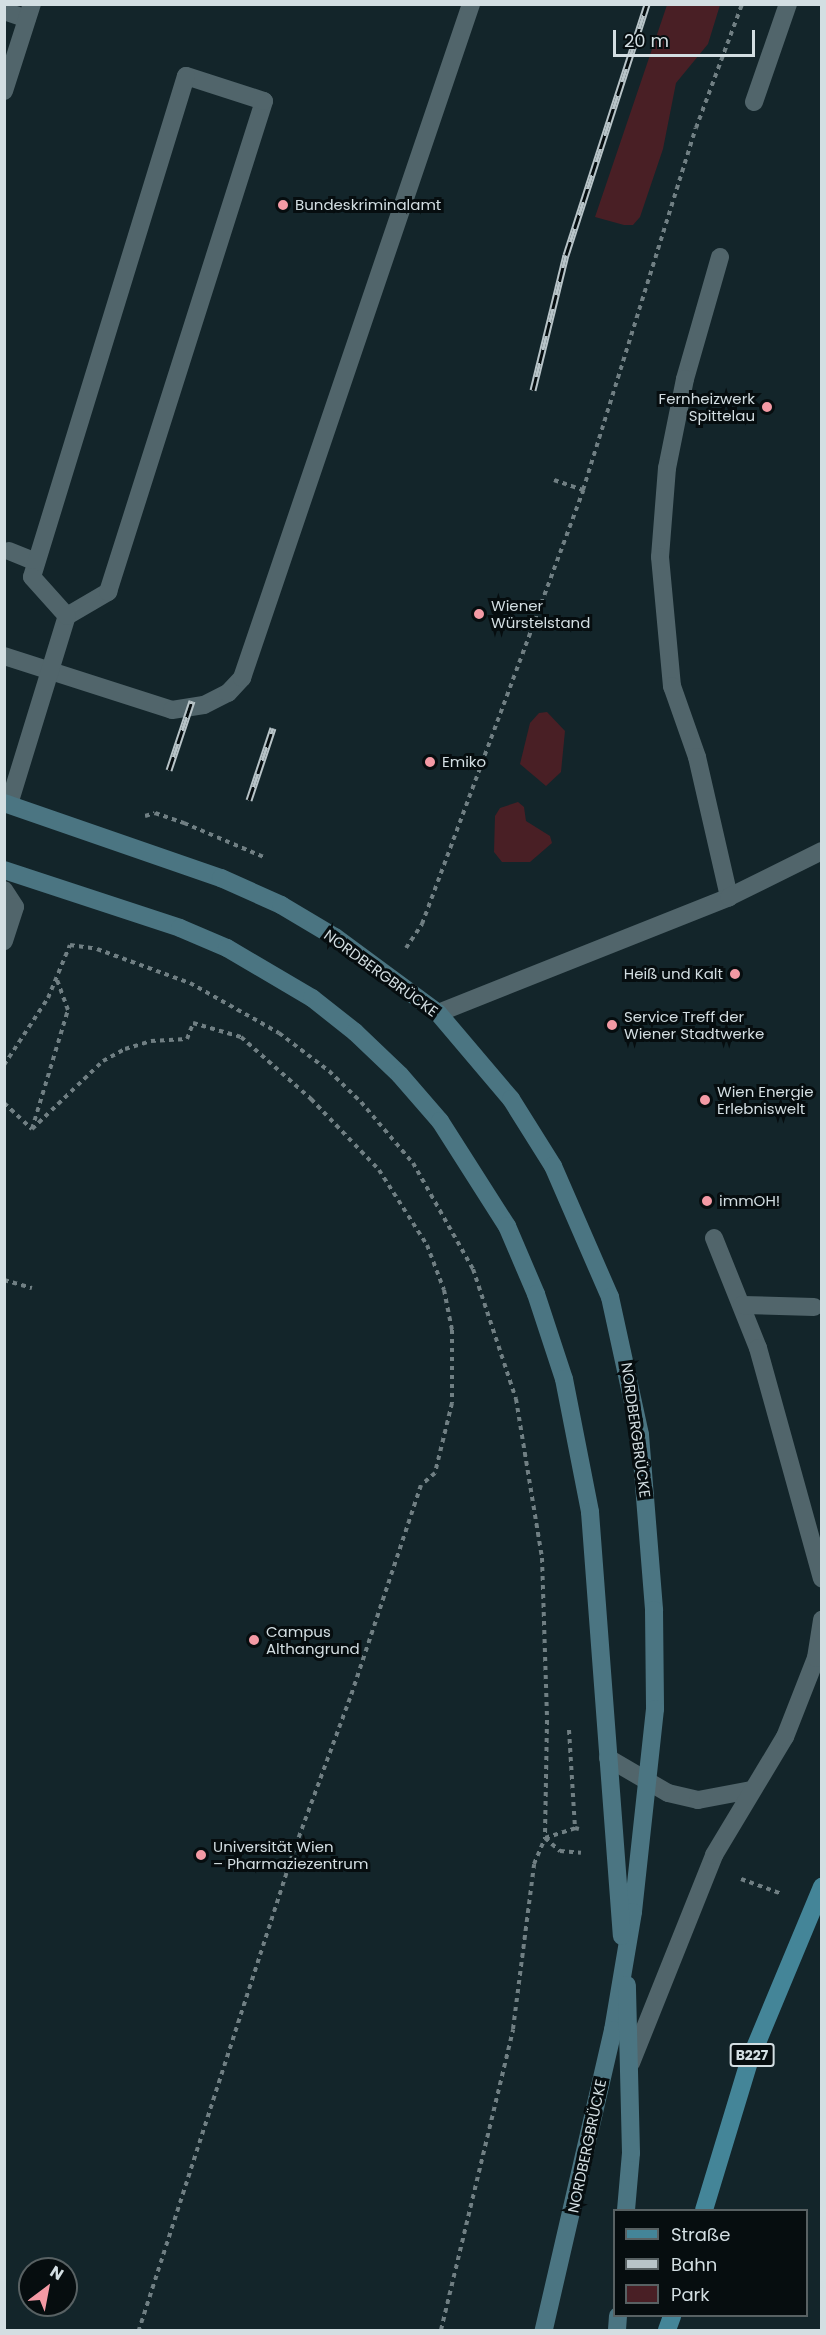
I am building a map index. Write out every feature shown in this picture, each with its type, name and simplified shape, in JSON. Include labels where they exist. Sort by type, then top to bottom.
[{"type":"main road","name":"NORDBERGBRÜCKE","points":[[6,809],[132,846],[221,878],[281,905],[335,937],[438,1013],[511,1099],[553,1166],[610,1297],[640,1435],[654,1610],[655,1709],[633,1912],[613,2030],[544,2331]]},
{"type":"main road","name":"NORDBERGBRÜCKE","points":[[4,870],[114,906],[227,948],[312,998],[355,1032],[400,1075],[440,1121],[476,1173],[507,1226],[536,1294],[564,1379],[579,1444],[590,1512],[612,1834],[630,2017],[631,2063],[626,2209]]},
{"type":"main road","name":"B227","points":[[705,2209],[749,2062],[822,1887]]},
{"type":"lane","points":[[4,656],[172,710],[204,705],[228,693],[251,660],[471,4]]},
{"type":"lane","points":[[754,102],[788,4]]},
{"type":"lane","points":[[4,11],[30,12],[4,91]]},
{"type":"lane","points":[[6,809],[67,616],[108,592],[264,101],[186,76],[32,577],[67,616]]},
{"type":"lane","points":[[720,257],[685,379],[667,468],[660,557],[672,686],[698,757],[729,897]]},
{"type":"lane","points":[[9,551],[36,562]]},
{"type":"lane","points":[[438,1013],[729,897],[822,851]]},
{"type":"lane","points":[[4,890],[15,907],[4,941]]},
{"type":"lane","points":[[714,1238],[758,1348],[822,1578]]},
{"type":"lane","points":[[742,1305],[814,1307]]},
{"type":"lane","points":[[631,2063],[714,1855],[751,1790],[785,1737],[816,1658],[822,1618]]},
{"type":"lane","points":[[608,1758],[668,1793],[698,1800],[751,1790]]},
{"type":"path","points":[[404,952],[422,924],[583,490],[696,128],[742,4]]},
{"type":"path","points":[[554,480],[583,490]]},
{"type":"path","points":[[5,1064],[57,980],[70,945],[97,949],[190,983],[247,1012],[307,1053],[362,1102],[413,1163],[457,1235],[502,1347],[518,1411],[536,1515],[545,1636],[545,1838],[534,1864],[513,2029],[441,2331]]},
{"type":"path","points":[[32,1129],[68,1010],[57,980]]},
{"type":"path","points":[[32,1129],[103,1061],[125,1049],[151,1041],[187,1039],[194,1023],[241,1037],[311,1099],[379,1170],[427,1245],[444,1290],[452,1330],[452,1403],[435,1473],[421,1485],[351,1698],[292,1856],[140,2331]]},
{"type":"path","points":[[4,1103],[32,1129]]},
{"type":"path","points":[[4,1280],[32,1288]]},
{"type":"path","points":[[568,1722],[575,1828]]},
{"type":"path","points":[[545,1838],[575,1828],[612,1834]]},
{"type":"path","points":[[545,1838],[560,1851],[587,1853],[612,1834]]},
{"type":"green space","points":[[667,5],[720,5],[708,44],[676,83],[663,149],[640,217],[633,225],[624,225],[595,217]]},
{"type":"green space","points":[[547,712],[565,731],[561,772],[546,786],[520,764],[530,723],[539,713]]},
{"type":"green space","points":[[518,802],[524,807],[526,821],[550,836],[552,843],[530,862],[502,862],[494,852],[495,816],[500,808]]},
{"type":"railway","points":[[533,390],[566,255],[647,4]]},
{"type":"railway","points":[[169,770],[192,701]]},
{"type":"railway","points":[[249,800],[273,728]]},
{"type":"place","name":"Bundeskriminalamt","points":[[283,205]]},
{"type":"place","name":"Fernheizwerk Spittelau","points":[[767,407]]},
{"type":"place","name":"Wiener Würstelstand","points":[[479,614]]},
{"type":"place","name":"Emiko","points":[[430,762]]},
{"type":"place","name":"Heiß und Kalt","points":[[735,974]]},
{"type":"place","name":"Service Treff der Wiener Stadtwerke","points":[[612,1025]]},
{"type":"place","name":"Wien Energie Erlebniswelt","points":[[705,1100]]},
{"type":"place","name":"immOH!","points":[[707,1201]]},
{"type":"place","name":"Campus Althangrund","points":[[254,1640]]},
{"type":"place","name":"Universität Wien – Pharmaziezentrum","points":[[201,1855]]}]
